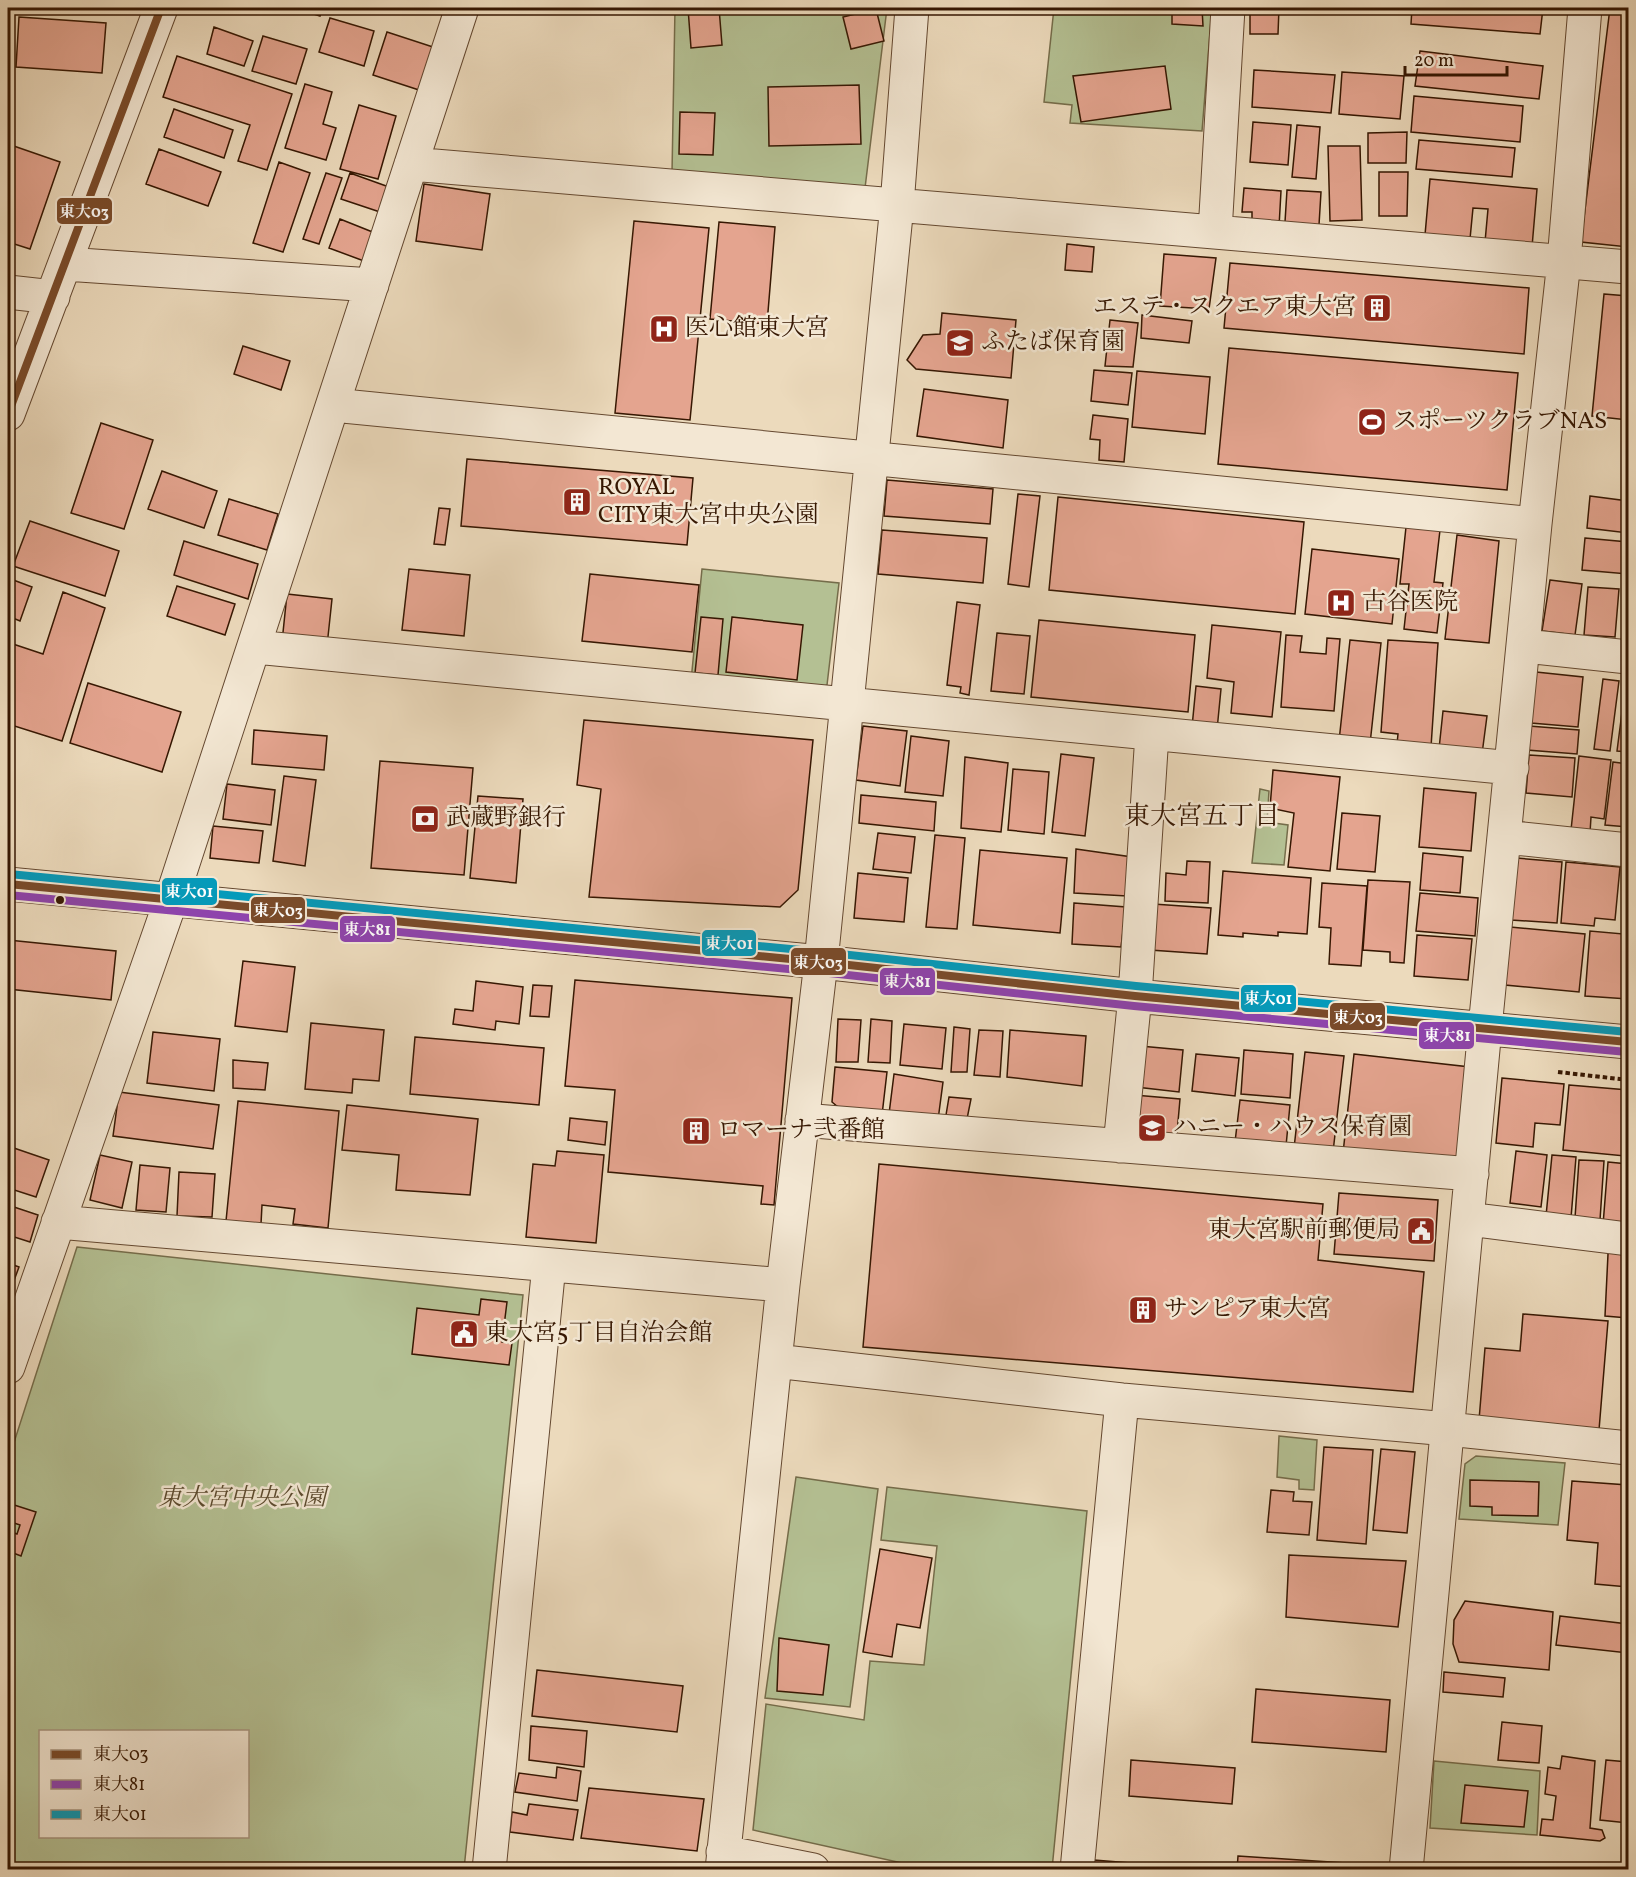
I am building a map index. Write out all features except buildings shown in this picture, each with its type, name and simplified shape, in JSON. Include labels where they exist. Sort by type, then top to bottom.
[{"type":"street","points":[[8,414],[161,8]]},
{"type":"street","points":[[8,1366],[171,900],[462,8]]},
{"type":"street","points":[[813,1869],[722,1861],[783,1285],[821,962],[897,205],[912,8]]},
{"type":"street","points":[[1215,232],[1228,8]]},
{"type":"street","points":[[1406,1869],[1485,1028],[1535,524],[1564,261],[1585,8]]},
{"type":"street","points":[[411,164],[1629,267]]},
{"type":"street","points":[[65,264],[372,285]]},
{"type":"street","points":[[8,292],[53,297]]},
{"type":"street","points":[[333,405],[1535,524]]},
{"type":"street","points":[[1524,646],[1629,657]]},
{"type":"street","points":[[254,647],[1512,768]]},
{"type":"street","points":[[1120,1146],[1135,996],[1152,734]]},
{"type":"street","points":[[1505,837],[1629,850]]},
{"type":"street","points":[[8,884],[821,962],[1135,996],[1629,1042]]},
{"type":"street","points":[[802,1120],[1472,1174]]},
{"type":"street","points":[[1468,1219],[1629,1239]]},
{"type":"street","points":[[58,1222],[783,1285]]},
{"type":"street","points":[[489,1869],[549,1265]]},
{"type":"street","points":[[775,1362],[1122,1400],[1448,1429],[1629,1448]]},
{"type":"street","points":[[1077,1869],[1122,1400]]},
{"type":"path","points":[[1549,1071],[1629,1080]]},
{"type":"green space","points":[[675,8],[887,8],[865,188],[672,173]]},
{"type":"green space","points":[[1054,8],[1212,8],[1202,131],[1070,123],[1072,105],[1044,102]]},
{"type":"green space","points":[[702,569],[839,583],[827,685],[817,689],[691,681]]},
{"type":"green space","points":[[1260,789],[1269,791],[1267,822],[1288,825],[1284,865],[1252,863]]},
{"type":"green space","name":"東大宮中央公園","points":[[77,1247],[523,1295],[464,1869],[8,1870],[8,1461]]},
{"type":"green space","points":[[1279,1436],[1317,1440],[1314,1490],[1299,1489],[1299,1480],[1277,1477]]},
{"type":"green space","points":[[1476,1456],[1565,1463],[1558,1525],[1459,1519],[1465,1464]]},
{"type":"green space","points":[[796,1477],[878,1489],[850,1707],[765,1698]]},
{"type":"green space","points":[[887,1487],[1087,1511],[1052,1869],[929,1869],[753,1830],[766,1704],[864,1720],[870,1661],[924,1665],[937,1546],[881,1540]]},
{"type":"green space","points":[[1434,1761],[1540,1771],[1537,1835],[1430,1828]]},
{"type":"transit line","name":"東大03","points":[[8,414],[161,8]]},
{"type":"transit line","name":"東大01","points":[[9,874],[822,952],[1136,986],[1628,1032]]},
{"type":"transit line","name":"東大03","points":[[8,884],[821,962],[1135,996],[1628,1042]]},
{"type":"transit line","name":"東大81","points":[[8,895],[1627,1052]]},
{"type":"place","name":"エステ・スクエア東大宮","points":[[1377,308]]},
{"type":"place","name":"医心館東大宮","points":[[664,329]]},
{"type":"place","name":"ふたば保育園","points":[[960,343]]},
{"type":"place","name":"スポーツクラブNAS","points":[[1372,422]]},
{"type":"place","name":"ROYAL CITY東大宮中央公園","points":[[577,502]]},
{"type":"place","name":"古谷医院","points":[[1341,603]]},
{"type":"place","name":"武蔵野銀行","points":[[425,819]]},
{"type":"place","name":"ハニー・ハウス保育園","points":[[1152,1128]]},
{"type":"place","name":"ロマーナ弐番館","points":[[696,1131]]},
{"type":"place","name":"東大宮駅前郵便局","points":[[1421,1231]]},
{"type":"place","name":"サンピア東大宮","points":[[1143,1310]]},
{"type":"place","name":"東大宮5丁目自治会館","points":[[464,1334]]},
{"type":"district","name":"東大宮五丁目","points":[[1202,817]]}]
